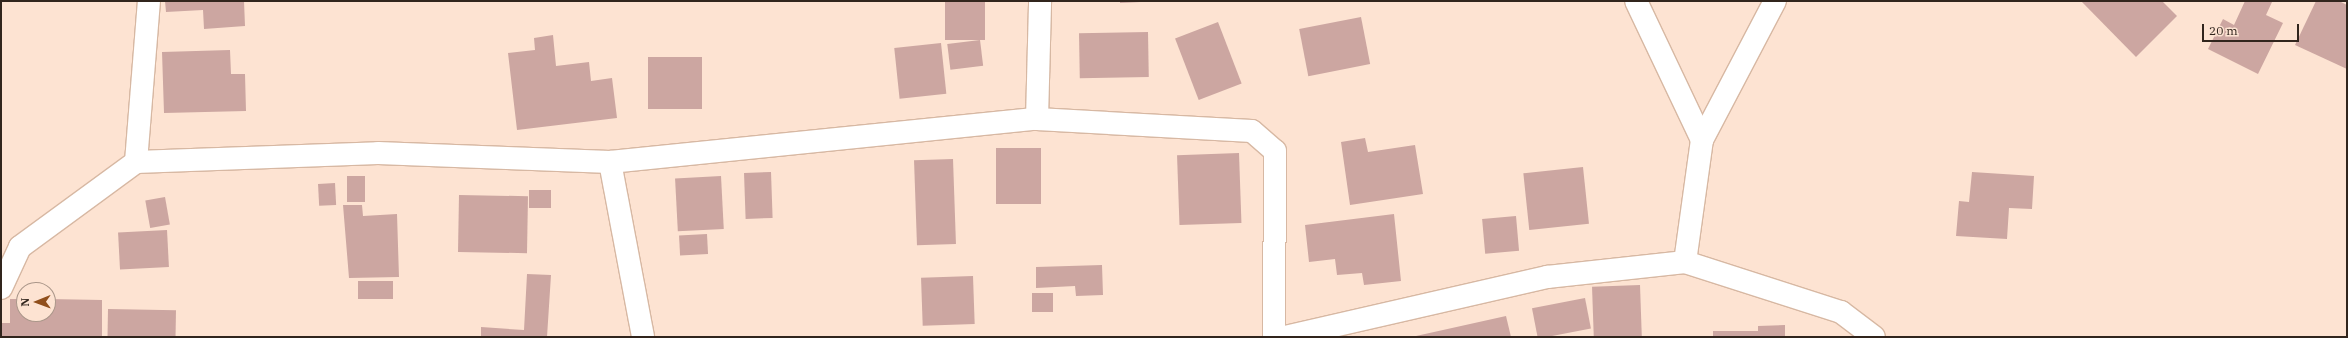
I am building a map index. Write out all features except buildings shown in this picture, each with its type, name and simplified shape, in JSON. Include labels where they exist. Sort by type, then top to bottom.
[{"type":"street","points":[[136,162],[148,1]]},
{"type":"street","points":[[1037,119],[1040,1]]},
{"type":"street","points":[[1636,1],[1702,140]]},
{"type":"street","points":[[1685,262],[1702,140],[1775,1]]},
{"type":"street","points":[[1,288],[20,246],[136,162],[378,153],[610,162],[1037,119],[1252,131],[1275,151],[1274,337]]},
{"type":"street","points":[[610,162],[643,337]]},
{"type":"street","points":[[1285,337],[1547,277],[1685,262],[1841,312],[1874,337]]}]
